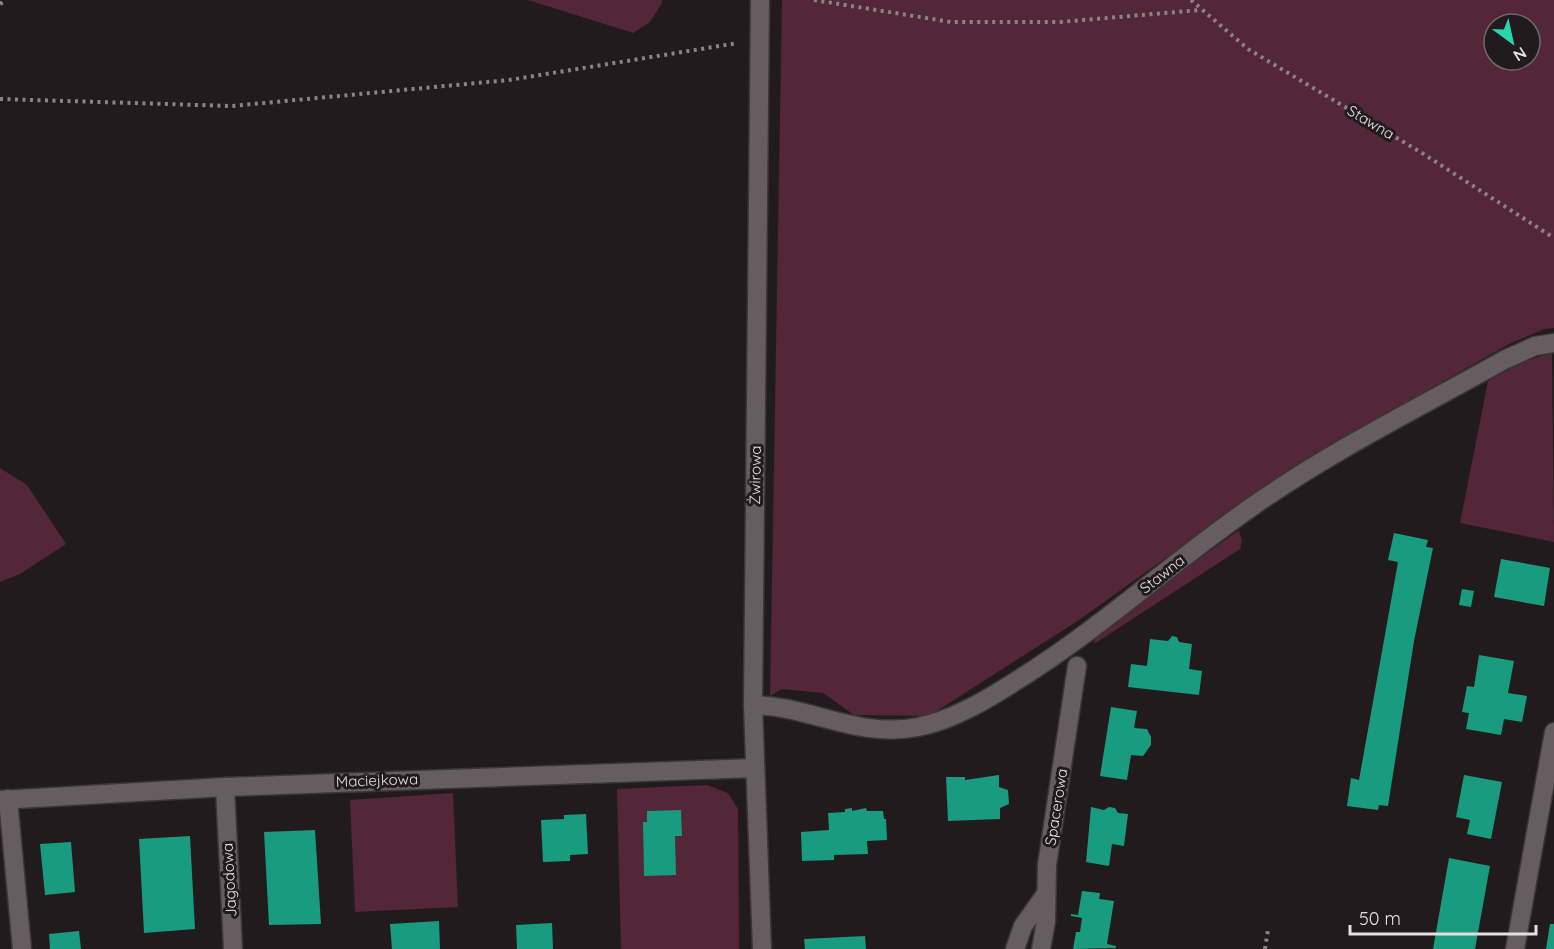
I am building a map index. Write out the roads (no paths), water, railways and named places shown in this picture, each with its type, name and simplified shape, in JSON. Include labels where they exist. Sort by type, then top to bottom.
[{"type":"street","name":"Żwirowa","points":[[760,0],[753,705],[762,949]]},
{"type":"street","name":"Stawna","points":[[753,705],[787,708],[833,723],[872,729],[916,727],[958,713],[1005,688],[1080,639],[1225,526],[1319,463],[1504,360],[1535,346],[1554,343]]},
{"type":"street","name":"Spacerowa","points":[[1041,949],[1047,865],[1077,666]]},
{"type":"street","points":[[1515,949],[1554,732]]},
{"type":"street","name":"Maciejkowa","points":[[4,800],[225,787],[755,768]]},
{"type":"street","name":"Jagodowa","points":[[225,787],[233,949]]},
{"type":"street","points":[[4,800],[22,949]]},
{"type":"street","points":[[1015,949],[1023,926],[1046,894]]}]
